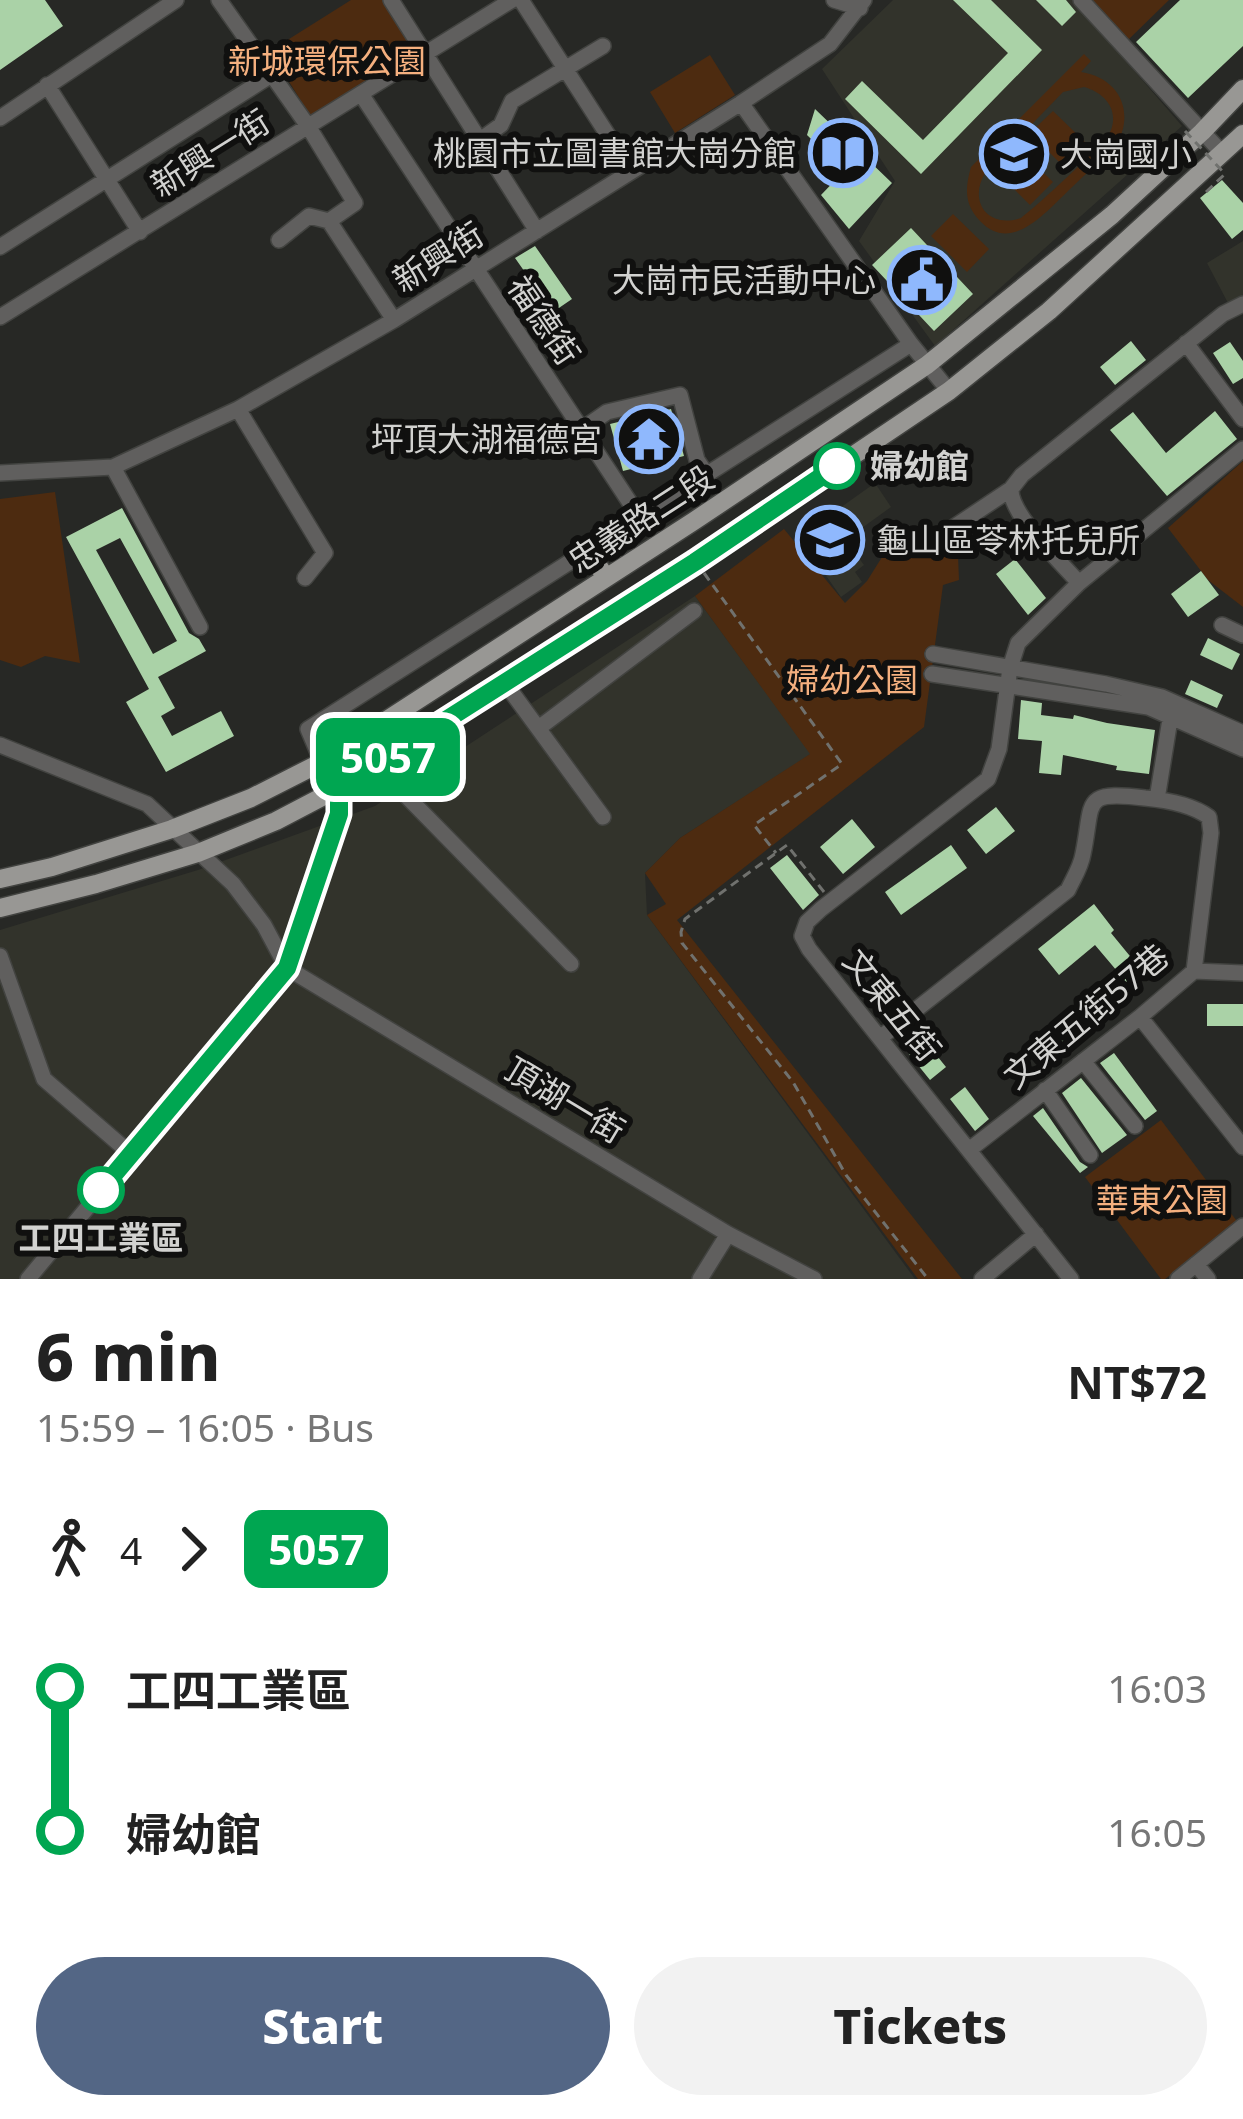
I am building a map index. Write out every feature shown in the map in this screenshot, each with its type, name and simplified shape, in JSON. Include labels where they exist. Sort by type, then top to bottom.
[{"type":"main road","name":"忠義路二段","points":[[0,879],[172,830],[322,762],[927,365],[1112,215],[1193,131],[1243,88]]},
{"type":"main road","name":"忠義路二段","points":[[0,908],[197,853],[276,821],[376,765],[695,562],[949,391],[1224,164],[1243,134]]},
{"type":"main road","points":[[589,551],[606,578]]},
{"type":"street","points":[[0,118],[176,0]]},
{"type":"street","points":[[219,0],[308,126],[355,203],[329,221]]},
{"type":"street","points":[[391,0],[537,231]]},
{"type":"street","points":[[516,0],[631,172]]},
{"type":"street","name":"新興一街","points":[[0,317],[516,0]]},
{"type":"street","points":[[833,0],[862,4]]},
{"type":"street","points":[[1081,0],[1224,164]]},
{"type":"street","name":"新興街","points":[[1,467],[113,467],[238,410],[394,320],[741,103],[830,44],[862,4]]},
{"type":"street","points":[[480,140],[501,125],[512,101],[603,46]]},
{"type":"street","points":[[0,247],[272,74]]},
{"type":"street","points":[[47,85],[140,232]]},
{"type":"street","name":"福德街","points":[[361,94],[640,518]]},
{"type":"street","points":[[741,103],[910,344],[949,391]]},
{"type":"street","points":[[279,240],[309,216],[329,221],[394,320]]},
{"type":"street","points":[[933,541],[1010,488],[1186,343],[1243,304]]},
{"type":"street","points":[[1186,343],[1243,418]]},
{"type":"street","points":[[28,1279],[287,968],[339,814],[339,788],[308,729],[910,344]]},
{"type":"street","points":[[581,430],[607,412],[680,395],[697,460],[707,476]]},
{"type":"street","points":[[238,410],[325,553],[304,578]]},
{"type":"street","points":[[1009,676],[1018,643],[1079,583],[1243,449]]},
{"type":"street","points":[[113,467],[200,628]]},
{"type":"street","points":[[1010,488],[1010,500],[1020,514],[1079,583]]},
{"type":"street","points":[[540,727],[694,611]]},
{"type":"street","points":[[1222,625],[1243,635]]},
{"type":"street","points":[[933,654],[1009,676],[1171,709],[1243,734]]},
{"type":"street","points":[[932,674],[1009,676]]},
{"type":"street","name":"文東五街","points":[[1009,676],[999,749],[988,779],[831,901],[807,922],[802,936],[1065,1277]]},
{"type":"street","points":[[505,683],[603,817]]},
{"type":"street","points":[[1171,709],[1243,749]]},
{"type":"street","points":[[880,1038],[1068,890],[1083,859],[1089,809],[1098,798],[1111,794],[1157,799],[1171,709]]},
{"type":"street","points":[[0,745],[147,805],[233,884],[264,925],[287,968]]},
{"type":"street","points":[[376,765],[572,964]]},
{"type":"street","name":"文東五街57巷","points":[[968,1150],[1194,971],[1209,818],[1198,809],[1157,799]]},
{"type":"street","points":[[0,956],[44,1079],[131,1154]]},
{"type":"street","name":"頂湖一街","points":[[287,968],[728,1234],[814,1279]]},
{"type":"street","points":[[1194,971],[1243,973]]},
{"type":"street","points":[[1140,1017],[1243,1147]]},
{"type":"street","points":[[1083,1061],[1135,1126]]},
{"type":"street","points":[[1046,1090],[1090,1154]]},
{"type":"street","points":[[1178,1279],[1243,1226]]},
{"type":"street","points":[[700,1279],[728,1234]]},
{"type":"street","points":[[982,1279],[1036,1234]]},
{"type":"street","points":[[1196,1264],[1208,1279]]},
{"type":"path","points":[[1193,131],[1224,164],[1206,192]]},
{"type":"path","points":[[695,562],[842,764],[754,825],[776,853]]},
{"type":"path","points":[[831,901],[787,845],[685,919],[682,943],[793,1082],[846,1175],[928,1279]]},
{"type":"shaded area","name":"大崗國小","points":[[893,0],[1073,0],[1182,126],[935,346],[859,241],[895,181],[822,69]]},
{"type":"shaded area","points":[[1243,241],[1243,298],[1228,303],[1207,263]]},
{"type":"shaded area","name":"龜山區苓林托兒所","points":[[875,483],[891,507],[855,533],[861,542],[852,549],[864,565],[855,572],[862,582],[841,597],[799,537]]},
{"type":"shaded area","points":[[695,596],[811,754],[680,838],[645,873],[647,915],[915,1279],[0,1279],[0,930],[198,870],[375,806]]},
{"type":"green space","name":"新城環保公園","points":[[351,0],[386,0],[417,51],[311,117],[270,51]]},
{"type":"green space","points":[[1086,0],[1169,0],[1127,41]]},
{"type":"green space","points":[[1084,54],[1091,61],[1081,72],[1105,81],[1120,98],[1124,120],[1117,144],[1027,227],[1004,233],[980,221],[967,196],[971,167]],"holes":[[[1091,89],[1111,108],[1113,122],[1106,137],[1021,218],[991,216],[980,203],[985,173],[1063,92]]]},
{"type":"green space","points":[[710,55],[735,95],[675,133],[650,92]]},
{"type":"green space","points":[[1053,111],[1089,146],[1066,169],[1030,133]]},
{"type":"green space","points":[[1017,147],[1053,182],[1030,205],[995,170]]},
{"type":"green space","points":[[953,214],[989,249],[967,272],[931,236]]},
{"type":"green space","points":[[1243,461],[1243,607],[1208,580],[1168,528]]},
{"type":"green space","points":[[55,492],[80,663],[45,656],[21,667],[0,660],[0,499]]},
{"type":"green space","name":"婦幼公園","points":[[784,529],[845,603],[867,581],[889,546],[923,531],[958,555],[959,580],[943,585],[924,727],[677,920],[962,1279],[918,1279],[647,915],[666,904],[645,873],[680,838],[810,754],[695,596]]},
{"type":"green space","name":"華東公園","points":[[1161,1120],[1239,1224],[1165,1279],[1085,1177]]},
{"type":"building","points":[[0,0],[45,0],[63,26],[0,70]]},
{"type":"building","points":[[953,0],[991,0],[1042,50],[921,174],[845,99],[862,81],[923,140],[1008,53]]},
{"type":"building","points":[[1036,0],[1066,0],[1076,12],[1062,26]]},
{"type":"building","points":[[1180,0],[1243,0],[1243,46],[1188,98],[1136,42]]},
{"type":"building","name":"桃園市立圖書館大崗分館","points":[[815,109],[892,183],[849,229],[821,195],[844,171],[807,135]]},
{"type":"building","points":[[1222,180],[1243,203],[1243,230],[1232,239],[1200,198]]},
{"type":"building","name":"大崗市民活動中心","points":[[911,228],[973,294],[934,331],[872,265]]},
{"type":"building","points":[[535,246],[572,299],[553,312],[515,258]]},
{"type":"building","points":[[1131,341],[1146,360],[1115,385],[1100,367]]},
{"type":"building","points":[[1230,342],[1243,361],[1243,378],[1233,384],[1213,353]]},
{"type":"building","name":"坪頂大湖福德宮","points":[[671,409],[684,456],[623,471],[610,424]]},
{"type":"building","points":[[1215,411],[1237,439],[1167,496],[1110,430],[1133,412],[1166,453]]},
{"type":"building","points":[[122,508],[189,633],[206,651],[158,677],[175,708],[161,716],[172,736],[221,711],[234,736],[166,772],[126,702],[149,689],[66,537]],"holes":[[[120,538],[177,641],[153,654],[96,550]]]},
{"type":"building","points":[[1015,559],[1046,598],[1028,615],[996,574]]},
{"type":"building","points":[[1201,571],[1219,595],[1188,617],[1171,594]]},
{"type":"building","points":[[1208,638],[1240,654],[1232,670],[1200,655]]},
{"type":"building","points":[[1191,680],[1223,695],[1217,708],[1185,694]]},
{"type":"building","points":[[1021,700],[1042,703],[1041,715],[1073,719],[1074,715],[1155,730],[1149,774],[1063,755],[1061,775],[1039,773],[1042,741],[1018,739]]},
{"type":"building","points":[[996,807],[1015,831],[986,854],[967,830]]},
{"type":"building","points":[[852,819],[875,847],[843,874],[820,847]]},
{"type":"building","points":[[951,845],[967,868],[901,915],[885,892]]},
{"type":"building","points":[[787,855],[819,895],[803,910],[770,868]]},
{"type":"building","points":[[1094,904],[1143,972],[1128,984],[1095,945],[1059,975],[1038,949]]},
{"type":"building","points":[[1207,1004],[1243,1004],[1243,1026],[1207,1026]]},
{"type":"building","points":[[1087,1019],[1096,1031],[1065,1055],[1055,1043]]},
{"type":"building","points":[[925,1041],[946,1067],[930,1080],[909,1054]]},
{"type":"building","points":[[1114,1053],[1157,1111],[1145,1120],[1100,1063]]},
{"type":"building","points":[[1081,1078],[1127,1135],[1102,1153],[1062,1093]]},
{"type":"building","points":[[965,1087],[989,1119],[975,1131],[950,1099]]},
{"type":"building","points":[[1043,1108],[1088,1167],[1080,1173],[1033,1116]]},
{"type":"bus line","name":"5057","points":[[101,1190],[287,968],[339,814],[339,788],[837,466]]},
{"type":"place","name":"桃園市立圖書館大崗分館","points":[[843,153]]},
{"type":"place","name":"大崗國小","points":[[1014,154]]},
{"type":"place","name":"大崗市民活動中心","points":[[922,280]]},
{"type":"place","name":"坪頂大湖福德宮","points":[[649,439]]},
{"type":"place","name":"婦幼館","points":[[837,466]]},
{"type":"place","name":"龜山區苓林托兒所","points":[[830,540]]},
{"type":"place","name":"工四工業區","points":[[101,1190]]}]
